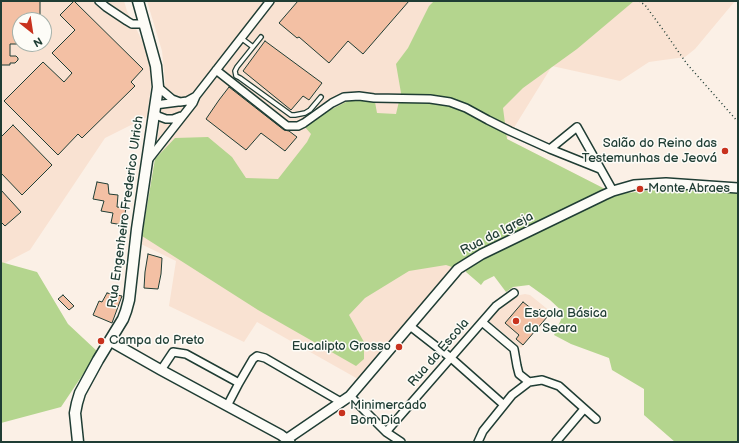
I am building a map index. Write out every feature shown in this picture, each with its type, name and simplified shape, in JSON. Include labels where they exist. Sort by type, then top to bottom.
[{"type":"main road","name":"Rua Engenheiro Frederico Ulrich","points":[[78,442],[75,413],[80,393],[87,378],[123,320],[129,300],[158,87],[156,66],[138,1]]},
{"type":"street","points":[[99,1],[132,24],[145,24]]},
{"type":"street","points":[[148,160],[193,103],[196,96],[241,38],[266,2]]},
{"type":"street","points":[[216,70],[287,126],[298,126],[304,123],[332,103],[344,97],[359,96],[374,98],[430,99],[450,102],[466,108],[550,149],[600,169]]},
{"type":"street","points":[[158,87],[172,99],[180,102]]},
{"type":"street","points":[[183,116],[173,119],[166,119],[158,116],[155,109],[187,101],[196,96]]},
{"type":"street","points":[[550,149],[577,127],[613,191]]},
{"type":"street","name":"Rua da Igreja","points":[[287,441],[350,396],[458,269],[482,254],[613,191],[634,184],[666,183],[738,188]]},
{"type":"street","name":"Rua da Escola","points":[[386,432],[496,306],[514,293]]},
{"type":"street","points":[[482,322],[514,348],[519,374],[529,382]]},
{"type":"street","points":[[410,326],[504,404]]},
{"type":"street","points":[[110,341],[228,406],[287,441]]},
{"type":"street","points":[[161,370],[173,352],[186,354],[239,383]]},
{"type":"street","points":[[228,406],[239,383],[253,359],[257,356],[265,358],[341,402]]},
{"type":"street","points":[[478,442],[483,430],[504,404],[512,395],[529,382],[542,380],[559,386],[596,419]]},
{"type":"street","points":[[350,396],[386,432],[401,442]]},
{"type":"street","points":[[556,442],[584,408]]},
{"type":"lane","points":[[241,38],[253,47]]},
{"type":"lane","points":[[261,38],[237,67],[235,71],[236,76],[291,115],[300,114],[310,110],[321,97]]},
{"type":"path","points":[[639,1],[649,10],[687,64],[738,122]]},
{"type":"shaded area","points":[[1,1],[124,1],[127,11],[147,50],[153,71],[147,117],[105,138],[30,250],[1,265]]},
{"type":"shaded area","points":[[147,1],[735,1],[695,49],[685,57],[649,62],[620,81],[552,66],[507,139],[605,189],[486,247],[449,272],[358,379],[257,322],[244,342],[169,306],[176,261],[141,244],[155,159],[165,82],[162,51]]},
{"type":"shaded area","name":"Escola Básica da Seara","points":[[520,295],[530,295],[551,312],[521,348],[488,320],[501,306],[505,306],[506,303]]},
{"type":"green space","points":[[434,1],[634,1],[577,49],[523,88],[503,108],[507,139],[605,189],[486,247],[455,268],[446,265],[409,271],[365,298],[349,315],[364,342],[364,359],[356,366],[258,310],[142,236],[155,159],[175,138],[208,137],[232,157],[246,178],[278,179],[307,142],[311,134],[305,127],[322,114],[352,99],[375,102],[377,113],[396,114],[401,93],[396,64],[408,48],[429,6]]},
{"type":"green space","points":[[672,188],[738,193],[738,442],[675,442],[644,415],[644,389],[612,370],[609,358],[571,344],[554,335],[564,313],[550,300],[529,285],[513,287],[506,292],[494,276],[484,281],[481,285],[466,272],[467,266],[619,194]]},
{"type":"green space","points":[[1,262],[37,272],[68,324],[98,352],[61,407],[1,423]]},
{"type":"building","points":[[1,1],[40,1],[40,12],[12,12],[12,44],[10,44],[10,56],[16,56],[18,60],[15,63],[10,63],[10,65],[1,65]]},
{"type":"building","points":[[74,1],[143,69],[131,82],[135,86],[82,138],[78,134],[58,155],[4,101],[43,62],[64,82],[72,73],[52,53],[75,30],[60,15]]},
{"type":"building","points":[[298,1],[409,1],[363,54],[348,41],[329,63],[299,37],[297,38],[279,23]]},
{"type":"building","points":[[265,41],[322,83],[309,100],[303,96],[291,110],[243,71]]},
{"type":"building","points":[[229,87],[284,130],[289,131],[297,137],[285,151],[261,133],[246,150],[206,119]]},
{"type":"building","points":[[13,125],[52,165],[22,195],[1,173],[1,137]]},
{"type":"building","points":[[97,182],[108,184],[109,194],[118,195],[117,207],[126,208],[123,225],[111,223],[113,213],[101,211],[104,201],[93,199]]},
{"type":"building","points":[[1,190],[21,212],[5,226],[1,222]]},
{"type":"building","points":[[148,254],[162,258],[158,289],[144,288]]},
{"type":"building","points":[[107,293],[122,296],[112,323],[93,315],[99,301],[102,302]]},
{"type":"building","points":[[63,295],[74,306],[69,310],[58,299]]},
{"type":"building","points":[[523,302],[537,313],[540,309],[548,316],[523,345],[516,339],[519,335],[505,323]]},
{"type":"place","name":"Salão do Reino das Testemunhas de Jeová","points":[[725,151]]},
{"type":"place","name":"Monte Abraes","points":[[640,189]]},
{"type":"place","name":"Escola Básica da Seara","points":[[516,321]]},
{"type":"place","name":"Campa do Preto","points":[[101,341]]},
{"type":"place","name":"Eucalipto Grosso","points":[[399,347]]},
{"type":"place","name":"Minimercado Bom Dia","points":[[342,413]]}]
